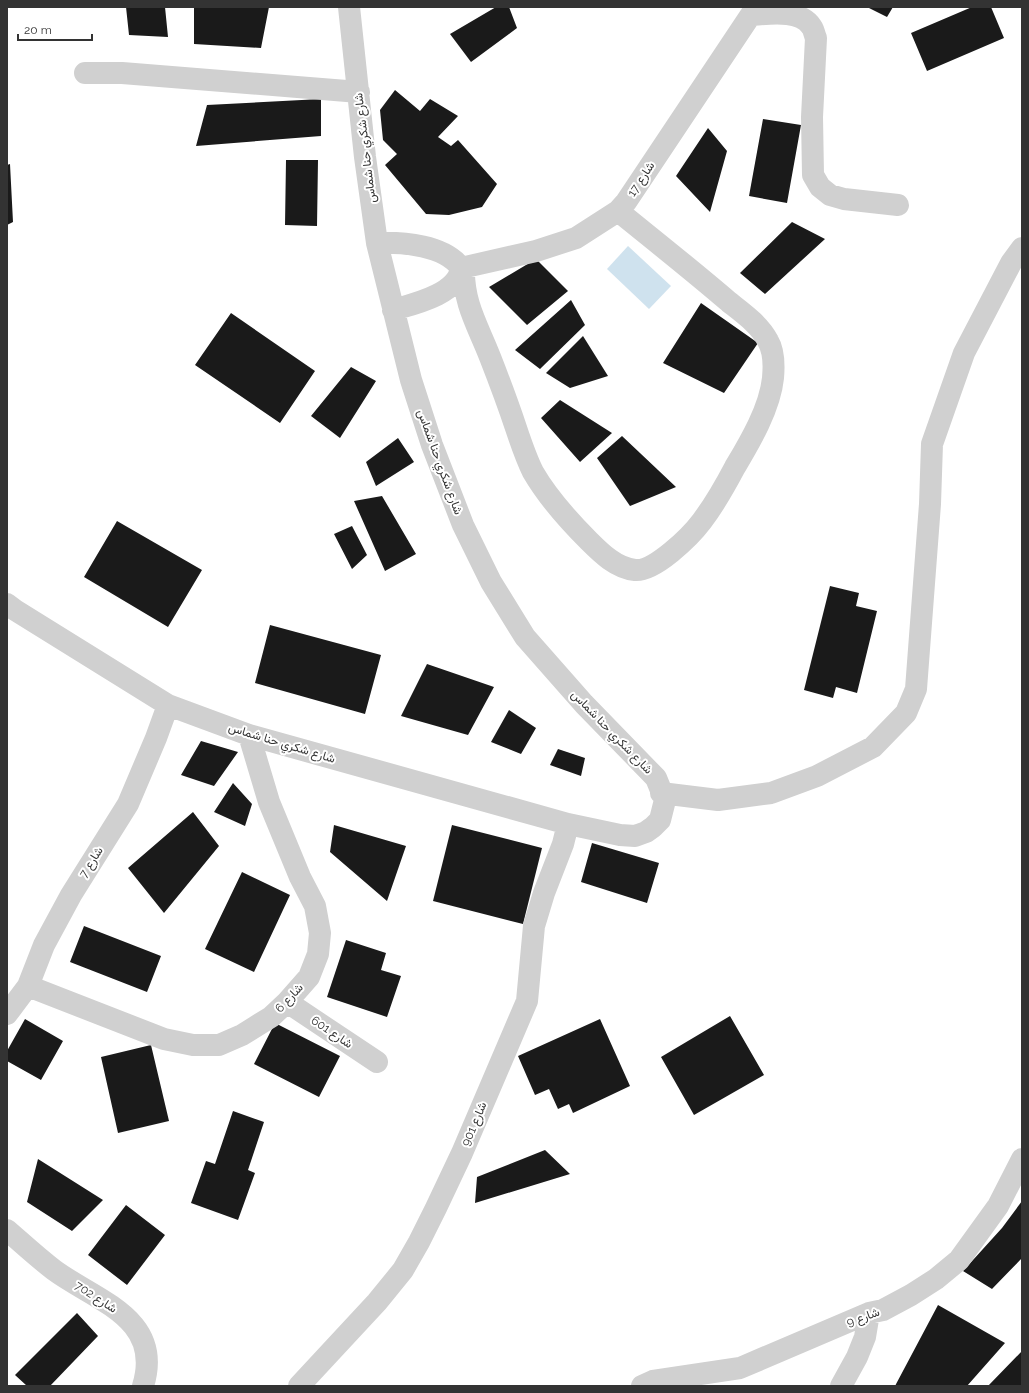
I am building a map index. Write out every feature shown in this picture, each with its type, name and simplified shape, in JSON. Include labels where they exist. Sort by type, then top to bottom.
[{"type":"street","name":"شارع شكري حنا شماس","points":[[7,604],[28,619],[168,705],[249,735],[568,824],[620,835],[635,836],[653,827],[660,820],[665,800],[656,778],[584,704],[525,637],[491,582],[463,525],[432,445],[411,380],[377,243],[365,157],[349,7]]},
{"type":"street","points":[[753,11],[789,14],[805,19],[812,26],[816,38],[812,157],[813,175],[820,188],[830,195],[844,199],[898,205]]},
{"type":"street","name":"شارع 17","points":[[463,268],[536,251],[576,238],[618,211],[626,202],[753,11]]},
{"type":"street","points":[[85,73],[122,73],[359,92]]},
{"type":"street","points":[[377,243],[401,242],[426,247],[447,256],[463,268],[466,294],[471,309],[490,355],[523,449],[533,472],[553,503],[602,553],[611,560],[634,570],[646,568],[656,564],[675,548],[700,523],[715,502],[755,432],[768,399],[773,379],[773,357],[768,341],[756,325],[705,281],[618,211]]},
{"type":"street","points":[[662,792],[718,800],[771,793],[817,776],[873,747],[906,713],[916,688],[930,504],[932,444],[964,353],[1011,264],[1022,248]]},
{"type":"street","points":[[393,310],[416,304],[434,297],[447,289],[460,275],[463,268]]},
{"type":"street","name":"شارع 7","points":[[7,1014],[28,986],[44,945],[71,895],[128,804],[156,738],[168,705]]},
{"type":"street","name":"شارع 6","points":[[28,986],[164,1039],[193,1045],[219,1044],[242,1035],[271,1017],[288,1002],[309,977],[318,954],[320,933],[315,906],[300,877],[269,802],[249,735]]},
{"type":"street","name":"شارع 901","points":[[299,1386],[377,1302],[403,1270],[436,1208],[462,1153],[527,1001],[534,926],[544,893],[563,844],[568,824]]},
{"type":"street","name":"شارع 601","points":[[288,1002],[377,1062]]},
{"type":"street","name":"شارع 9","points":[[642,1386],[653,1381],[740,1368],[869,1314],[884,1310],[911,1295],[936,1279],[959,1260],[998,1206],[1022,1159]]},
{"type":"street","name":"شارع 702","points":[[7,1230],[54,1270],[103,1299],[126,1316],[139,1332],[146,1348],[148,1362],[143,1386]]},
{"type":"street","points":[[841,1386],[857,1357],[865,1336],[869,1314]]},
{"type":"water","points":[[628,246],[671,286],[649,309],[607,269]]},
{"type":"building","points":[[126,7],[165,7],[168,37],[129,35]]},
{"type":"building","points":[[194,7],[269,7],[261,48],[194,44]]},
{"type":"building","points":[[496,7],[509,7],[517,28],[471,62],[450,34]]},
{"type":"building","points":[[867,7],[893,7],[887,17]]},
{"type":"building","points":[[972,7],[991,7],[1004,38],[927,71],[911,33]]},
{"type":"building","points":[[395,90],[420,111],[430,99],[458,116],[438,137],[451,146],[458,140],[497,184],[482,207],[449,215],[426,214],[385,165],[397,154],[383,140],[380,110]]},
{"type":"building","points":[[321,99],[321,136],[196,146],[207,105]]},
{"type":"building","points":[[763,119],[801,125],[787,203],[749,196]]},
{"type":"building","points":[[708,128],[727,151],[710,212],[676,176]]},
{"type":"building","points":[[286,160],[318,160],[317,226],[285,225]]},
{"type":"building","points":[[10,164],[13,222],[7,225],[7,165]]},
{"type":"building","points":[[792,222],[825,239],[765,294],[740,273]]},
{"type":"building","points":[[536,259],[568,291],[527,325],[489,287]]},
{"type":"building","points":[[571,300],[585,325],[540,369],[515,350]]},
{"type":"building","points":[[701,303],[758,343],[724,393],[663,363]]},
{"type":"building","points":[[231,313],[315,371],[280,423],[195,365]]},
{"type":"building","points":[[583,336],[608,376],[570,388],[546,373]]},
{"type":"building","points":[[351,367],[376,381],[340,438],[311,416]]},
{"type":"building","points":[[560,400],[612,433],[580,462],[541,418]]},
{"type":"building","points":[[622,436],[676,487],[630,506],[597,458]]},
{"type":"building","points":[[398,438],[414,462],[376,486],[366,462]]},
{"type":"building","points":[[382,496],[416,554],[385,571],[354,501]]},
{"type":"building","points":[[117,521],[202,570],[168,627],[84,577]]},
{"type":"building","points":[[352,526],[367,555],[352,569],[334,534]]},
{"type":"building","points":[[830,586],[859,593],[856,606],[877,611],[857,693],[836,687],[833,698],[804,690]]},
{"type":"building","points":[[270,625],[381,655],[365,714],[255,683]]},
{"type":"building","points":[[427,664],[494,687],[468,735],[401,716]]},
{"type":"building","points":[[509,710],[536,728],[521,754],[491,742]]},
{"type":"building","points":[[201,741],[238,752],[214,786],[181,775]]},
{"type":"building","points":[[558,749],[585,758],[581,776],[550,765]]},
{"type":"building","points":[[233,783],[252,804],[245,826],[214,812]]},
{"type":"building","points":[[193,812],[219,846],[164,913],[128,868]]},
{"type":"building","points":[[334,825],[406,846],[387,901],[330,852]]},
{"type":"building","points":[[452,825],[542,848],[523,924],[433,901]]},
{"type":"building","points":[[592,843],[659,863],[647,903],[581,882]]},
{"type":"building","points":[[242,872],[290,895],[254,972],[205,949]]},
{"type":"building","points":[[84,926],[161,956],[147,992],[70,962]]},
{"type":"building","points":[[346,940],[386,953],[381,970],[401,976],[387,1017],[327,997]]},
{"type":"building","points":[[730,1016],[764,1075],[694,1115],[661,1057]]},
{"type":"building","points":[[25,1019],[63,1041],[41,1080],[7,1061],[7,1051]]},
{"type":"building","points":[[600,1019],[630,1086],[573,1113],[569,1104],[558,1109],[549,1089],[535,1095],[518,1056]]},
{"type":"building","points":[[275,1023],[340,1056],[319,1097],[254,1064]]},
{"type":"building","points":[[151,1045],[169,1121],[118,1133],[101,1057]]},
{"type":"building","points":[[233,1111],[264,1122],[248,1170],[255,1173],[238,1220],[191,1203],[206,1161],[215,1164]]},
{"type":"building","points":[[545,1150],[570,1174],[475,1203],[477,1177]]},
{"type":"building","points":[[38,1159],[103,1200],[72,1231],[27,1202]]},
{"type":"building","points":[[1022,1201],[1022,1258],[992,1289],[963,1271],[1002,1228]]},
{"type":"building","points":[[126,1205],[165,1235],[127,1285],[88,1255]]},
{"type":"building","points":[[938,1305],[1005,1343],[967,1386],[895,1386]]},
{"type":"building","points":[[77,1313],[98,1336],[50,1386],[27,1386],[15,1375]]},
{"type":"building","points":[[1022,1351],[1022,1386],[988,1386]]}]
